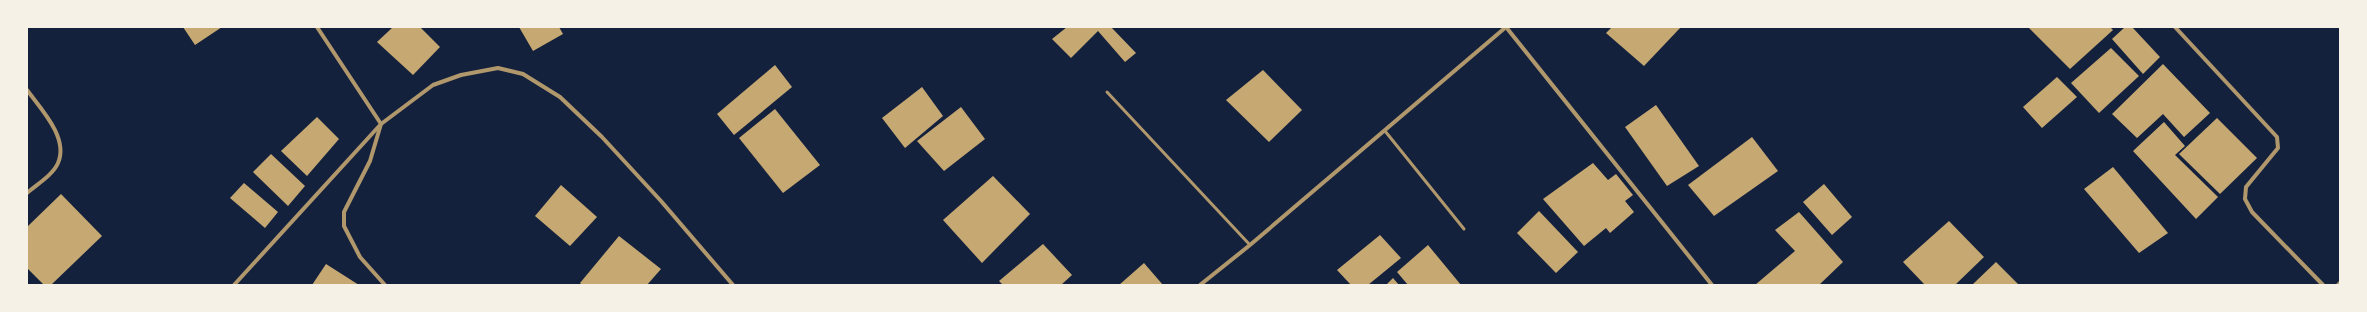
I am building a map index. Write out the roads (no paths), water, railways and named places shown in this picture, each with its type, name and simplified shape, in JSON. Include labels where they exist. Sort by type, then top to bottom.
[{"type":"street","points":[[317,27],[381,124],[370,161],[344,212],[344,226],[360,257],[385,285]]},
{"type":"street","points":[[1200,285],[1250,245],[1506,27],[1712,285]]},
{"type":"street","points":[[2175,27],[2277,137],[2278,148],[2246,187],[2245,199],[2252,212],[2323,285]]},
{"type":"street","points":[[234,285],[381,124],[427,89],[440,82],[480,70],[498,68],[523,74],[560,97],[602,137],[661,201],[733,285]]},
{"type":"street","points":[[27,90],[49,119],[61,147],[58,164],[27,193]]},
{"type":"lane","points":[[1107,92],[1250,245]]},
{"type":"lane","points":[[1385,131],[1464,229]]}]
